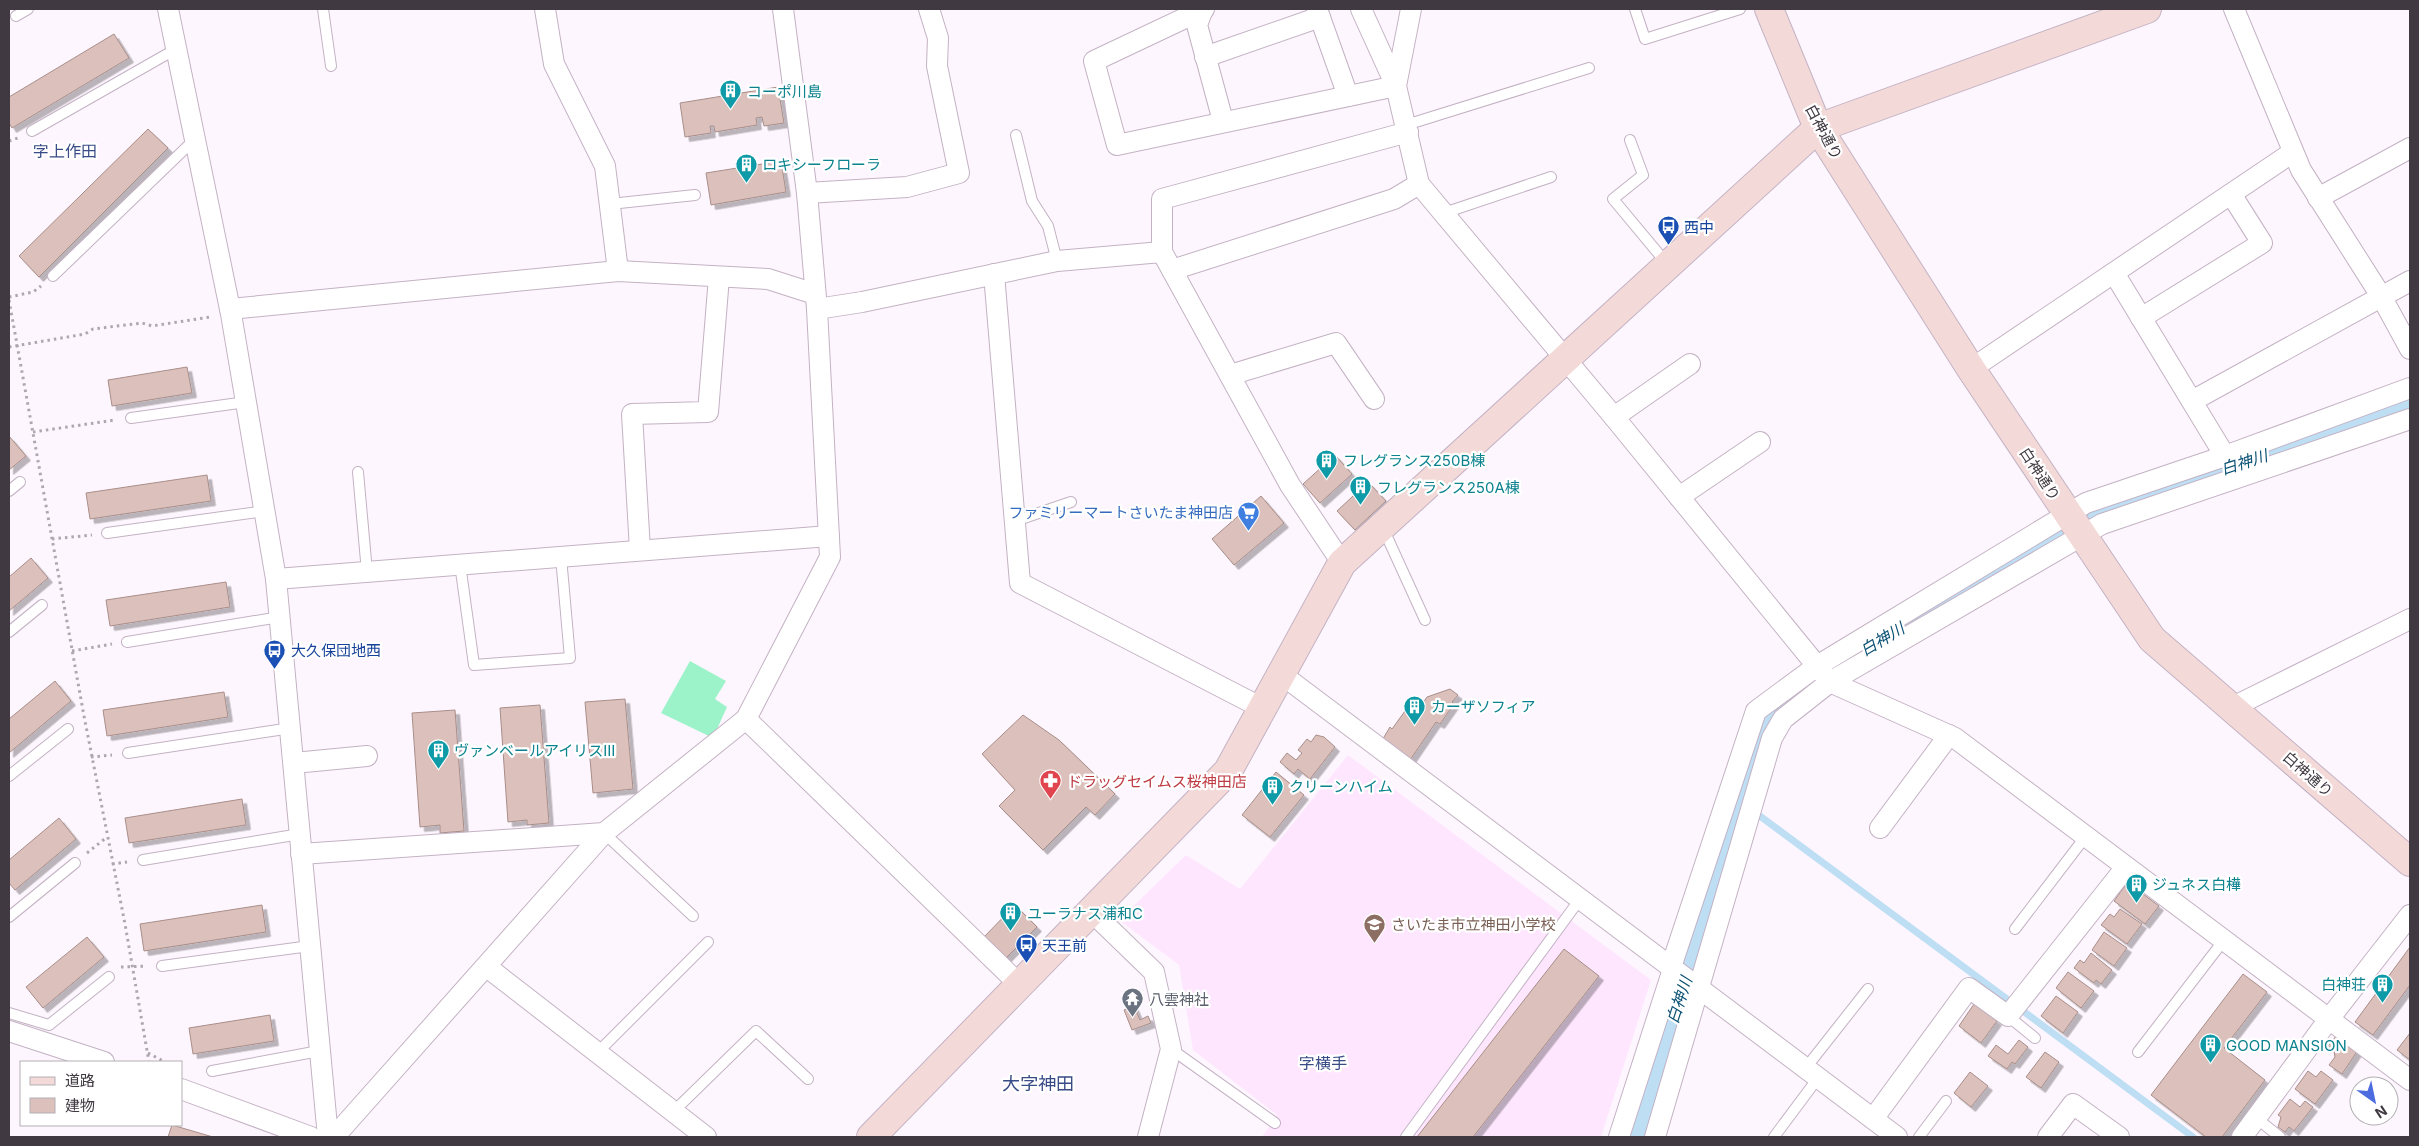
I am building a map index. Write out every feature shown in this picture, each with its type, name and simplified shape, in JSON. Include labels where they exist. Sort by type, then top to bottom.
[{"type":"street","points":[[168,9],[230,312],[276,579],[328,1137]]},
{"type":"street","points":[[545,9],[554,64],[605,166],[618,271]]},
{"type":"street","points":[[334,1137],[487,967],[604,833],[746,719],[830,557],[816,301],[807,193],[783,9]]},
{"type":"street","points":[[807,193],[907,187],[959,173],[937,66],[938,38],[929,9]]},
{"type":"street","points":[[1203,9],[1094,61],[1117,145],[1223,121],[1396,86]]},
{"type":"street","points":[[1203,9],[1197,25],[1223,121]]},
{"type":"street","points":[[1361,9],[1396,86],[1420,184],[1567,359],[1824,674],[1950,735],[2410,1080]]},
{"type":"street","points":[[1396,86],[1411,9]]},
{"type":"street","name":"白神通り","points":[[1769,9],[1818,128],[1970,369],[2152,639],[2410,862]]},
{"type":"street","points":[[2234,9],[2301,170],[2381,296],[2410,349]]},
{"type":"street","points":[[871,1137],[1228,771],[1342,563],[1818,128],[2141,10]]},
{"type":"street","points":[[1205,57],[1319,13],[1348,96]]},
{"type":"street","points":[[1342,563],[1290,485],[1162,252],[1162,198],[1407,129]]},
{"type":"street","points":[[2318,198],[2410,148]]},
{"type":"street","points":[[1970,369],[2293,152]]},
{"type":"street","points":[[1172,270],[1394,199],[1420,184]]},
{"type":"street","points":[[2141,318],[2262,243],[2231,194]]},
{"type":"street","points":[[230,312],[618,271],[768,279],[816,301],[862,302],[1057,261],[1162,252]]},
{"type":"street","points":[[2114,273],[2225,456]]},
{"type":"street","points":[[994,274],[1020,583],[1262,708]]},
{"type":"street","points":[[640,550],[632,414],[708,412],[719,276]]},
{"type":"street","points":[[2192,401],[2410,281]]},
{"type":"street","points":[[1230,375],[1336,343],[1374,399]]},
{"type":"street","points":[[1614,417],[1690,364]]},
{"type":"street","points":[[1655,1137],[1772,738],[1783,719],[1824,674],[2074,525],[2086,503],[2225,456],[2410,388]]},
{"type":"street","points":[[1619,1137],[1673,969],[1672,964],[1756,711],[1824,674],[2074,525],[2102,524],[2410,419]]},
{"type":"street","points":[[1679,497],[1760,442]]},
{"type":"street","points":[[276,579],[829,536]]},
{"type":"street","points":[[2231,708],[2410,618]]},
{"type":"street","points":[[1281,674],[1897,1137]]},
{"type":"street","points":[[746,719],[1020,985]]},
{"type":"street","points":[[1880,828],[1950,735]]},
{"type":"street","points":[[294,763],[367,756]]},
{"type":"street","points":[[300,844],[604,833]]},
{"type":"street","points":[[1872,1119],[1969,988],[2008,1016],[2126,867]]},
{"type":"street","points":[[1092,912],[1154,972],[1171,1049],[1148,1137]]},
{"type":"street","points":[[2242,1137],[2329,1019],[2410,915]]},
{"type":"street","points":[[487,967],[706,1137]]},
{"type":"street","points":[[9,1031],[101,1061]]},
{"type":"street","points":[[182,1089],[311,1137]]},
{"type":"street","points":[[2048,1137],[2072,1104],[2119,1137]]},
{"type":"lane","points":[[16,16],[28,9]]},
{"type":"lane","points":[[323,9],[331,66]]},
{"type":"lane","points":[[1635,9],[1645,39],[1740,9]]},
{"type":"lane","points":[[32,132],[176,49]]},
{"type":"lane","points":[[1407,129],[1590,68]]},
{"type":"lane","points":[[1016,135],[1032,201],[1048,226],[1057,261]]},
{"type":"lane","points":[[53,276],[194,140]]},
{"type":"lane","points":[[1630,140],[1643,175],[1613,199],[1668,265]]},
{"type":"lane","points":[[1444,213],[1551,177]]},
{"type":"lane","points":[[610,204],[695,195]]},
{"type":"lane","points":[[131,418],[246,402]]},
{"type":"lane","points":[[358,472],[367,572]]},
{"type":"lane","points":[[9,491],[20,482]]},
{"type":"lane","points":[[1015,521],[1071,502]]},
{"type":"lane","points":[[108,533],[265,511]]},
{"type":"lane","points":[[1382,526],[1425,620]]},
{"type":"lane","points":[[460,564],[474,665],[570,658],[561,557]]},
{"type":"lane","points":[[9,632],[42,605]]},
{"type":"lane","points":[[127,642],[280,617]]},
{"type":"lane","points":[[128,753],[291,728]]},
{"type":"lane","points":[[9,776],[68,729]]},
{"type":"lane","points":[[604,833],[693,916]]},
{"type":"lane","points":[[2015,929],[2086,836]]},
{"type":"lane","points":[[143,860],[300,844]]},
{"type":"lane","points":[[9,917],[75,863]]},
{"type":"lane","points":[[1406,1137],[1580,899]]},
{"type":"lane","points":[[2138,1052],[2224,940]]},
{"type":"lane","points":[[597,1053],[708,942]]},
{"type":"lane","points":[[162,966],[310,946]]},
{"type":"lane","points":[[9,1013],[49,1025],[109,977]]},
{"type":"lane","points":[[1774,1137],[1868,988]]},
{"type":"lane","points":[[2008,1016],[2035,1038]]},
{"type":"lane","points":[[673,1112],[756,1031],[808,1079]]},
{"type":"lane","points":[[1171,1049],[1275,1123]]},
{"type":"lane","points":[[212,1071],[319,1051]]},
{"type":"lane","points":[[1919,1137],[1946,1101]]},
{"type":"lane","points":[[2256,1118],[2280,1137]]},
{"type":"path","points":[[53,276],[33,292],[9,298],[91,757],[133,967],[149,1061]]},
{"type":"path","points":[[9,347],[85,334],[93,329],[142,323],[152,326],[230,312]]},
{"type":"path","points":[[33,432],[131,418]]},
{"type":"path","points":[[52,539],[108,533]]},
{"type":"path","points":[[72,651],[127,642]]},
{"type":"path","points":[[91,757],[128,753]]},
{"type":"path","points":[[75,863],[107,837]]},
{"type":"path","points":[[109,977],[122,966],[162,966]]},
{"type":"path","points":[[148,1053],[163,1061]]},
{"type":"shaded area","name":"さいたま市立神田小学校","points":[[1348,755],[1651,980],[1601,1137],[1262,1137],[1277,1115],[1193,1050],[1179,965],[1119,920],[1186,855],[1240,889]]},
{"type":"green space","points":[[690,661],[726,681],[715,699],[727,707],[713,738],[661,713]]},
{"type":"building","points":[[114,34],[129,58],[12,128],[9,123],[9,97]]},
{"type":"building","name":"コーポ川島","points":[[778,87],[784,123],[764,126],[762,117],[756,118],[757,125],[715,132],[714,126],[710,126],[711,133],[685,137],[680,103]]},
{"type":"building","points":[[148,129],[168,148],[39,277],[19,256]]},
{"type":"building","name":"ロキシーフローラ","points":[[781,161],[786,192],[711,205],[706,173]]},
{"type":"building","points":[[187,367],[192,393],[112,406],[108,380]]},
{"type":"building","points":[[9,436],[26,456],[9,470]]},
{"type":"building","name":"フレグランス250B棟","points":[[1335,455],[1352,474],[1320,503],[1303,484]]},
{"type":"building","points":[[207,475],[211,501],[90,519],[86,493]]},
{"type":"building","name":"フレグランス250A棟","points":[[1368,482],[1386,501],[1355,530],[1337,511]]},
{"type":"building","points":[[1261,496],[1284,523],[1234,565],[1212,539]]},
{"type":"building","points":[[31,558],[48,578],[9,611],[9,577]]},
{"type":"building","points":[[226,582],[230,607],[110,626],[106,600]]},
{"type":"building","points":[[55,681],[71,701],[9,753],[9,719]]},
{"type":"building","name":"カーザソフィア","points":[[1450,689],[1458,695],[1452,702],[1454,704],[1440,724],[1436,722],[1408,763],[1381,742],[1390,727],[1392,729],[1413,700],[1421,706],[1427,697]]},
{"type":"building","points":[[224,692],[228,717],[107,736],[103,710]]},
{"type":"building","points":[[625,699],[633,789],[593,793],[585,702]]},
{"type":"building","points":[[540,705],[549,823],[527,825],[527,820],[508,822],[500,708]]},
{"type":"building","name":"ヴァンベールアイリスⅢ","points":[[455,710],[464,831],[440,833],[440,825],[420,827],[412,713]]},
{"type":"building","points":[[1023,715],[1059,740],[1115,794],[1095,815],[1086,807],[1043,850],[999,806],[1015,790],[982,754]]},
{"type":"building","points":[[1316,735],[1324,737],[1335,747],[1310,779],[1298,769],[1294,774],[1280,762],[1287,753],[1296,760],[1302,753],[1298,750],[1307,739],[1311,742]]},
{"type":"building","name":"クリーンハイム","points":[[1276,772],[1304,795],[1270,837],[1242,815]]},
{"type":"building","points":[[242,799],[246,825],[129,843],[125,818]]},
{"type":"building","points":[[59,818],[76,839],[15,890],[9,883],[9,860]]},
{"type":"building","name":"ジュネス白樺","points":[[2131,885],[2159,906],[2145,924],[2114,901],[2124,887]]},
{"type":"building","points":[[262,905],[266,932],[144,951],[140,924]]},
{"type":"building","name":"ユーラナス浦和C","points":[[1015,905],[1037,927],[1006,958],[984,937]]},
{"type":"building","points":[[2120,909],[2142,924],[2127,944],[2101,925],[2110,914],[2114,917]]},
{"type":"building","points":[[2104,932],[2127,948],[2114,966],[2092,950]]},
{"type":"building","points":[[87,937],[104,957],[43,1008],[26,987]]},
{"type":"building","name":"白神荘","points":[[2410,947],[2410,985],[2373,1035],[2355,1022]]},
{"type":"building","points":[[1564,949],[1599,976],[1473,1137],[1417,1137]]},
{"type":"building","points":[[2091,953],[2112,970],[2101,984],[2096,980],[2094,983],[2074,968],[2080,960],[2084,963]]},
{"type":"building","points":[[2068,972],[2094,991],[2081,1008],[2056,988]]},
{"type":"building","name":"GOOD MANSION","points":[[2243,974],[2267,992],[2224,1048],[2265,1080],[2222,1137],[2206,1137],[2151,1095]]},
{"type":"building","points":[[2056,996],[2078,1012],[2063,1033],[2041,1016]]},
{"type":"building","points":[[1974,1004],[1997,1021],[1981,1043],[1959,1026]]},
{"type":"building","name":"八雲神社","points":[[1134,1006],[1140,1020],[1148,1016],[1151,1023],[1132,1030],[1124,1010]]},
{"type":"building","points":[[270,1015],[274,1041],[193,1054],[189,1028]]},
{"type":"building","points":[[2410,1033],[2410,1060],[2397,1050]]},
{"type":"building","points":[[2337,1035],[2358,1050],[2342,1074],[2329,1065],[2335,1057],[2334,1051],[2328,1046]]},
{"type":"building","points":[[2019,1040],[2028,1047],[2015,1064],[2012,1062],[2007,1069],[1988,1056],[1996,1045],[2008,1054]]},
{"type":"building","points":[[2045,1052],[2059,1062],[2041,1088],[2026,1077]]},
{"type":"building","points":[[2308,1071],[2316,1077],[2321,1071],[2333,1080],[2315,1104],[2295,1089]]},
{"type":"building","points":[[1970,1072],[1988,1086],[1971,1107],[1954,1093]]},
{"type":"building","points":[[2290,1099],[2300,1107],[2305,1101],[2313,1107],[2294,1131],[2289,1127],[2285,1132],[2278,1127],[2281,1117],[2278,1115]]},
{"type":"building","points":[[172,1126],[175,1126],[213,1137],[168,1137]]},
{"type":"waterway","name":"白神川","points":[[1634,1137],[1673,1012],[1714,895],[1764,726],[1789,699],[1860,652],[2107,507],[2410,409]]},
{"type":"waterway","points":[[1741,802],[2193,1137]]},
{"type":"place","name":"コーポ川島","points":[[731,110]]},
{"type":"place","name":"ロキシーフローラ","points":[[746,183]]},
{"type":"place","name":"西中","points":[[1668,246]]},
{"type":"place","name":"フレグランス250B棟","points":[[1327,479]]},
{"type":"place","name":"フレグランス250A棟","points":[[1361,506]]},
{"type":"place","name":"ファミリーマートさいたま神田店","points":[[1249,531]]},
{"type":"place","name":"大久保団地西","points":[[275,669]]},
{"type":"place","name":"カーザソフィア","points":[[1415,725]]},
{"type":"place","name":"ヴァンベールアイリスⅢ","points":[[438,769]]},
{"type":"place","name":"ドラッグセイムス桜神田店","points":[[1051,800]]},
{"type":"place","name":"クリーンハイム","points":[[1273,805]]},
{"type":"place","name":"ジュネス白樺","points":[[2136,903]]},
{"type":"place","name":"ユーラナス浦和C","points":[[1011,932]]},
{"type":"place","name":"さいたま市立神田小学校","points":[[1375,943]]},
{"type":"place","name":"天王前","points":[[1026,964]]},
{"type":"place","name":"白神荘","points":[[2382,1003]]},
{"type":"place","name":"八雲神社","points":[[1133,1018]]},
{"type":"place","name":"GOOD MANSION","points":[[2210,1064]]},
{"type":"district","name":"字上作田","points":[[65,151]]},
{"type":"district","name":"字横手","points":[[1323,1063]]},
{"type":"district","name":"大字神田","points":[[1038,1083]]}]
